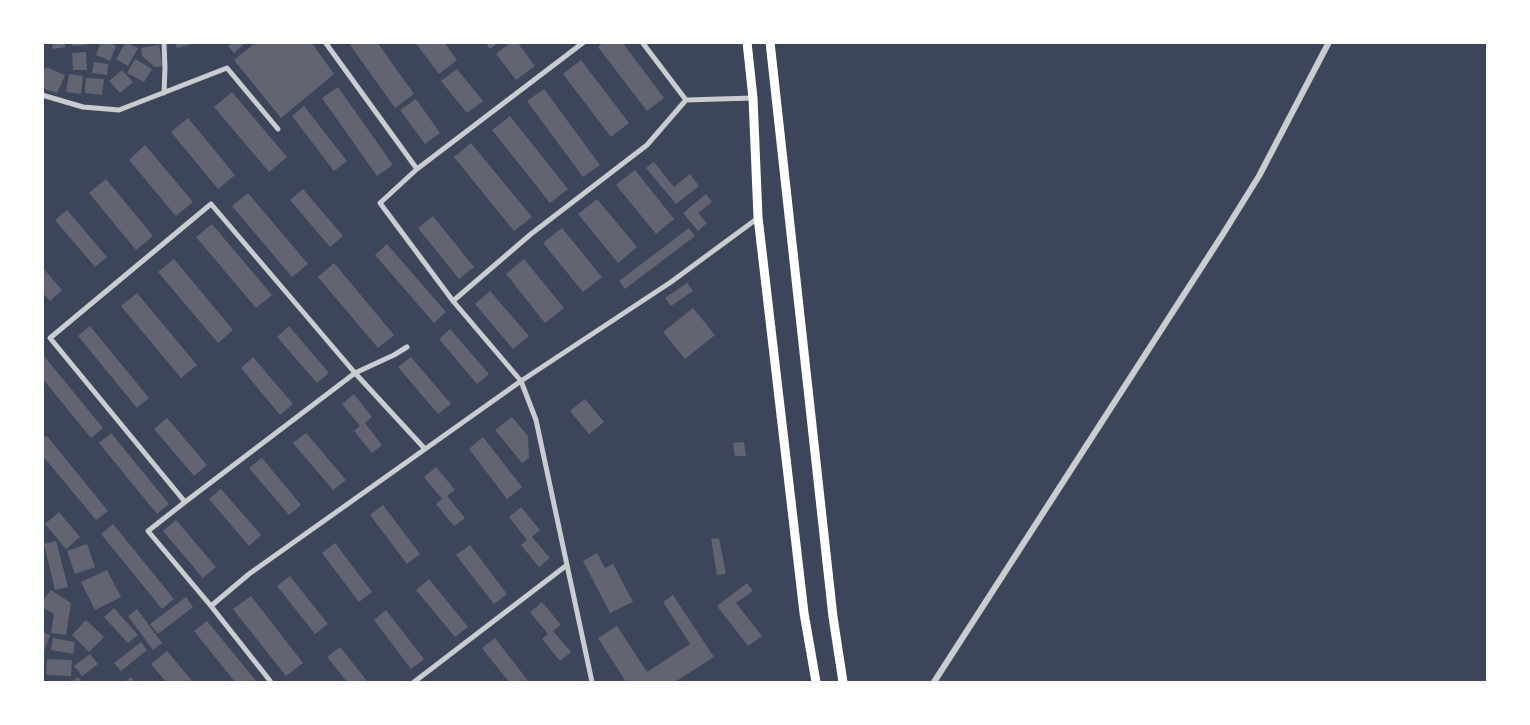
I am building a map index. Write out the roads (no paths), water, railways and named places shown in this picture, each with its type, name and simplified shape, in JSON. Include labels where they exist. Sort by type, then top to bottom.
[{"type":"main road","points":[[747,42],[753,98],[758,217],[804,613],[816,682]]},
{"type":"main road","points":[[770,42],[833,617],[843,682]]},
{"type":"street","points":[[164,42],[164,93]]},
{"type":"street","points":[[325,42],[417,169]]},
{"type":"street","points":[[584,42],[417,169],[380,203],[453,301],[521,381],[536,420],[592,682]]},
{"type":"street","points":[[642,42],[686,100]]},
{"type":"street","points":[[934,682],[1259,176],[1329,42]]},
{"type":"street","points":[[42,95],[83,106],[119,110],[227,68],[278,129]]},
{"type":"street","points":[[453,301],[531,234],[647,145],[686,100],[753,98]]},
{"type":"street","points":[[184,502],[50,338],[211,204],[355,373],[425,449]]},
{"type":"street","points":[[211,606],[248,574],[521,381],[671,282],[758,217]]},
{"type":"street","points":[[271,682],[148,531],[355,373],[407,347]]},
{"type":"street","points":[[414,682],[567,565]]}]
